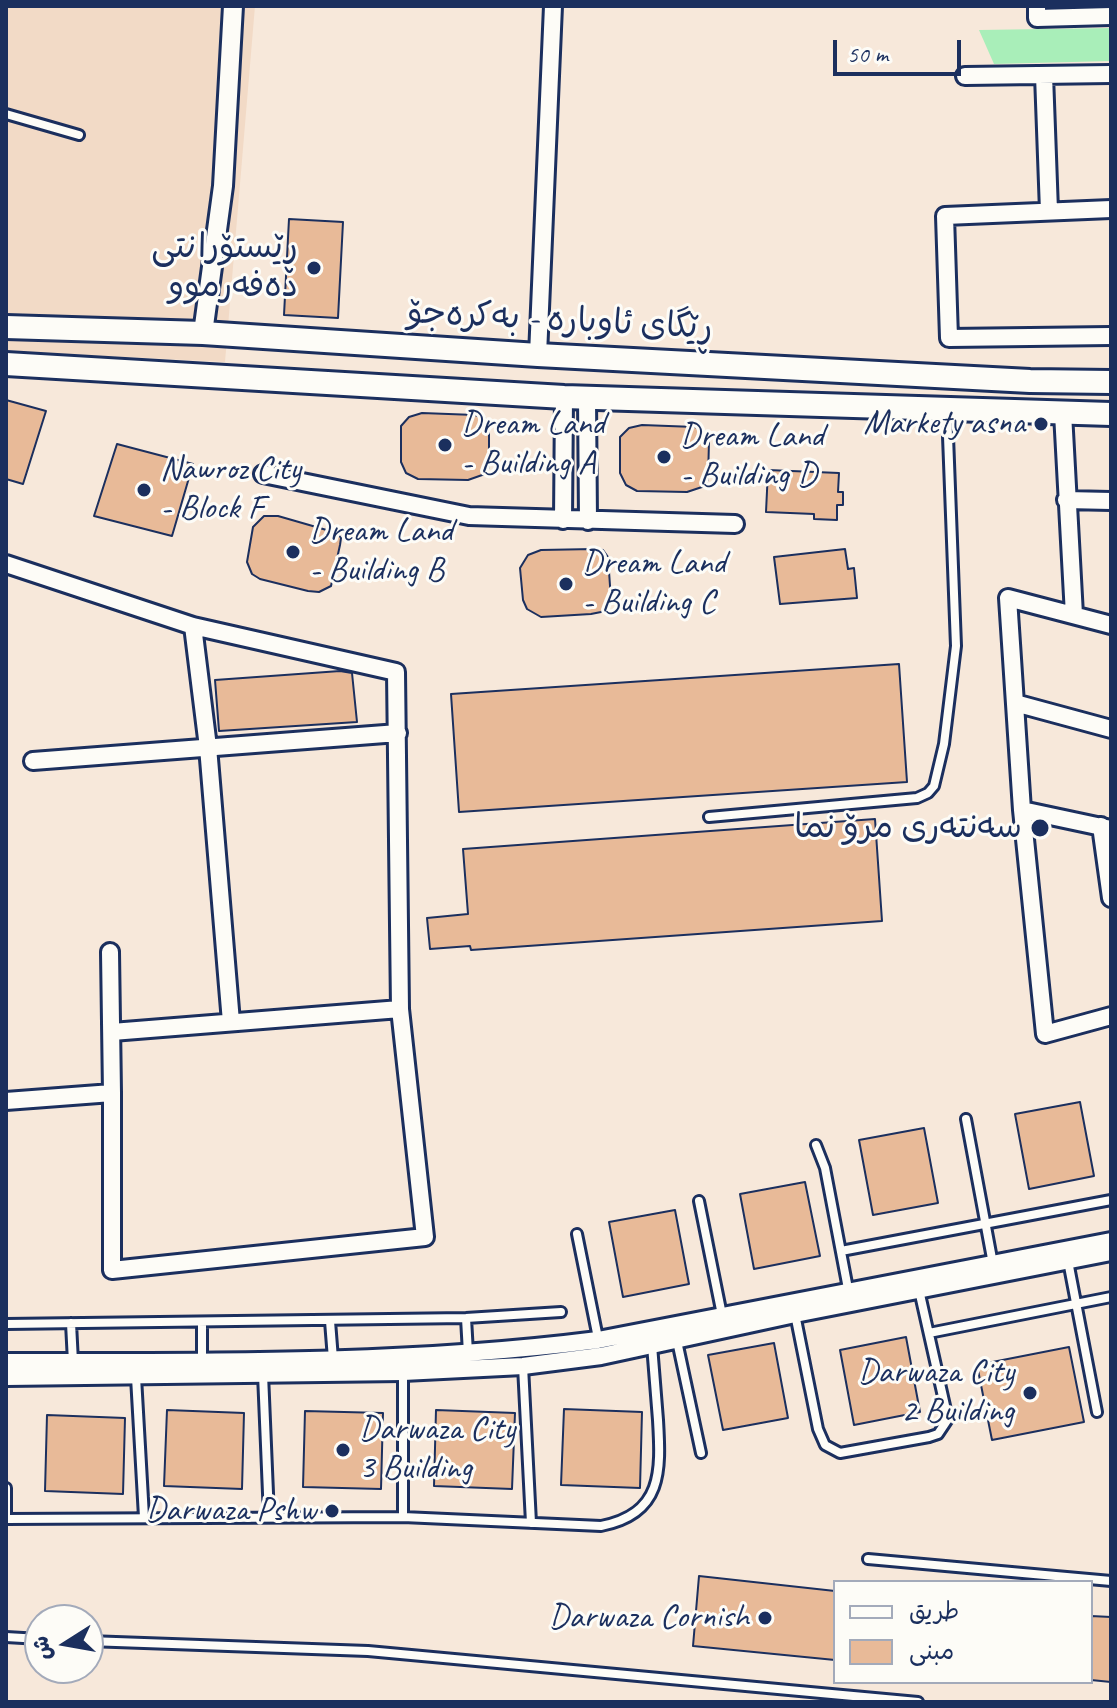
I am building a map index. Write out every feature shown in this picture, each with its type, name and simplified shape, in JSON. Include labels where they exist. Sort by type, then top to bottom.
[{"type":"main road","name":"ڕێگای ئاوبارە - بەکرەجۆ","points":[[6,327],[203,333],[538,355],[1030,381],[1111,382]]},
{"type":"main road","points":[[6,364],[575,397],[1111,414]]},
{"type":"main road","points":[[971,410],[981,406],[987,396],[985,385],[978,378]]},
{"type":"main road","points":[[1027,412],[1015,407],[1012,399],[1014,391],[1030,381]]},
{"type":"street","points":[[203,333],[223,186],[233,6]]},
{"type":"street","points":[[538,355],[553,6]]},
{"type":"street","points":[[1037,6],[1037,18],[1111,16]]},
{"type":"street","points":[[965,76],[1111,74]]},
{"type":"street","points":[[1044,75],[1049,211]]},
{"type":"street","points":[[1111,209],[945,216],[949,338],[1111,336]]},
{"type":"street","points":[[563,520],[575,397]]},
{"type":"street","points":[[575,397],[588,521]]},
{"type":"street","points":[[1063,413],[1074,615]]},
{"type":"street","points":[[263,474],[469,516],[735,524]]},
{"type":"street","points":[[1066,500],[1111,501]]},
{"type":"street","points":[[6,564],[193,626],[396,672],[400,1009],[425,1237],[112,1270],[110,952]]},
{"type":"street","points":[[1111,625],[1008,598],[1022,810],[1045,1034],[1111,1016]]},
{"type":"street","points":[[193,626],[208,747],[231,1022]]},
{"type":"street","points":[[1015,703],[1111,729]]},
{"type":"street","points":[[33,761],[398,733]]},
{"type":"street","points":[[1022,810],[1106,828],[1111,898]]},
{"type":"street","points":[[112,1032],[400,1009]]},
{"type":"street","points":[[6,1101],[112,1093]]},
{"type":"street","points":[[6,1377],[403,1372],[523,1366],[722,1315],[919,1290],[1111,1241]]},
{"type":"street","points":[[6,1362],[333,1359],[652,1345],[795,1314],[849,1297],[1111,1252]]},
{"type":"lane","points":[[6,114],[79,135]]},
{"type":"lane","points":[[709,817],[917,798],[934,786],[944,744],[956,646],[947,410]]},
{"type":"lane","points":[[966,1119],[994,1270]]},
{"type":"lane","points":[[816,1145],[825,1168],[849,1297]]},
{"type":"lane","points":[[841,1251],[1111,1200]]},
{"type":"lane","points":[[699,1201],[722,1315]]},
{"type":"lane","points":[[577,1234],[600,1348]]},
{"type":"lane","points":[[1068,1261],[1097,1412]]},
{"type":"lane","points":[[795,1314],[820,1437],[832,1450],[840,1453],[929,1437],[945,1428],[948,1419],[919,1290]]},
{"type":"lane","points":[[929,1333],[1111,1297]]},
{"type":"lane","points":[[6,1324],[330,1321],[561,1312]]},
{"type":"lane","points":[[466,1318],[469,1354]]},
{"type":"lane","points":[[330,1321],[333,1359]]},
{"type":"lane","points":[[202,1322],[202,1360]]},
{"type":"lane","points":[[71,1323],[73,1362]]},
{"type":"lane","points":[[677,1341],[701,1453]]},
{"type":"lane","points":[[6,1488],[6,1519],[403,1517],[601,1526],[626,1518],[646,1502],[658,1480],[660,1467],[652,1345]]},
{"type":"lane","points":[[523,1366],[531,1523]]},
{"type":"lane","points":[[403,1372],[403,1517]]},
{"type":"lane","points":[[263,1374],[269,1517]]},
{"type":"lane","points":[[136,1377],[144,1517]]},
{"type":"lane","points":[[868,1559],[1111,1581]]},
{"type":"lane","points":[[104,1642],[368,1651],[918,1702]]},
{"type":"shaded area","points":[[6,6],[255,6],[225,362],[6,351]]},
{"type":"green space","points":[[1111,28],[1111,61],[994,64],[979,30]]},
{"type":"building","name":"ڕێستۆرانتی دەفەرموو","points":[[289,219],[343,222],[338,318],[284,315]]},
{"type":"building","points":[[6,400],[46,411],[23,484],[6,479]]},
{"type":"building","name":"Dream Land - Building A","points":[[422,413],[475,415],[486,419],[489,425],[489,467],[485,474],[468,480],[418,479],[406,473],[401,462],[401,426],[409,417]]},
{"type":"building","name":"Dream Land - Building D","points":[[642,425],[695,427],[706,432],[709,441],[705,486],[687,492],[637,491],[626,485],[620,473],[620,437],[629,428]]},
{"type":"building","name":"Nawroz City - Block F","points":[[117,444],[193,464],[172,536],[94,516]]},
{"type":"building","points":[[768,470],[839,473],[838,492],[843,492],[843,505],[837,505],[837,520],[814,519],[814,514],[766,512]]},
{"type":"building","name":"Dream Land - Building B","points":[[264,516],[278,516],[337,533],[341,538],[331,586],[319,592],[308,591],[260,579],[252,574],[247,562],[253,527]]},
{"type":"building","points":[[845,549],[848,569],[854,568],[857,598],[780,604],[774,557]]},
{"type":"building","name":"Dream Land - Building C","points":[[541,550],[603,550],[608,557],[611,600],[608,607],[591,614],[541,617],[527,609],[523,600],[520,568],[528,555]]},
{"type":"building","points":[[899,664],[907,782],[459,812],[451,694]]},
{"type":"building","points":[[340,671],[352,673],[357,722],[219,731],[215,680]]},
{"type":"building","points":[[875,819],[882,921],[471,950],[470,946],[430,949],[427,918],[468,914],[463,849]]},
{"type":"building","points":[[1080,1102],[1094,1176],[1029,1189],[1015,1114]]},
{"type":"building","points":[[924,1128],[938,1203],[873,1215],[859,1140]]},
{"type":"building","points":[[805,1182],[820,1256],[754,1269],[740,1194]]},
{"type":"building","points":[[675,1210],[689,1284],[623,1297],[609,1222]]},
{"type":"building","name":"Darwaza City 2 Building","points":[[906,1337],[920,1412],[854,1425],[840,1350]]},
{"type":"building","name":"Darwaza City 2 Building","points":[[774,1343],[788,1418],[723,1430],[708,1355]]},
{"type":"building","name":"Darwaza City 2 Building","points":[[1069,1347],[1084,1422],[992,1440],[977,1365]]},
{"type":"building","name":"Darwaza City 3 Building","points":[[564,1409],[642,1412],[640,1488],[561,1485]]},
{"type":"building","points":[[167,1410],[244,1413],[242,1489],[164,1486]]},
{"type":"building","name":"Darwaza City 3 Building","points":[[436,1410],[515,1413],[512,1489],[434,1486]]},
{"type":"building","name":"Darwaza City 3 Building","points":[[305,1411],[383,1413],[381,1489],[303,1487]]},
{"type":"building","points":[[47,1415],[125,1418],[123,1494],[45,1491]]},
{"type":"building","name":"Darwaza Cornish","points":[[699,1576],[833,1591],[833,1660],[693,1646]]},
{"type":"building","points":[[1093,1616],[1111,1617],[1111,1682],[1093,1680]]},
{"type":"place","name":"ڕێستۆرانتی دەفەرموو","points":[[314,268]]},
{"type":"place","name":"Markety asna","points":[[1041,424]]},
{"type":"place","name":"Dream Land - Building A","points":[[445,445]]},
{"type":"place","name":"Dream Land - Building D","points":[[664,457]]},
{"type":"place","name":"Nawroz City - Block F","points":[[144,490]]},
{"type":"place","name":"Dream Land - Building B","points":[[293,552]]},
{"type":"place","name":"Dream Land - Building C","points":[[566,584]]},
{"type":"place","name":"سەنتەرى مرۆ نما","points":[[1040,828]]},
{"type":"place","name":"Darwaza City 2 Building","points":[[1030,1393]]},
{"type":"place","name":"Darwaza City 3 Building","points":[[343,1450]]},
{"type":"place","name":"Darwaza Pshw","points":[[332,1511]]},
{"type":"place","name":"Darwaza Cornish","points":[[765,1618]]}]
